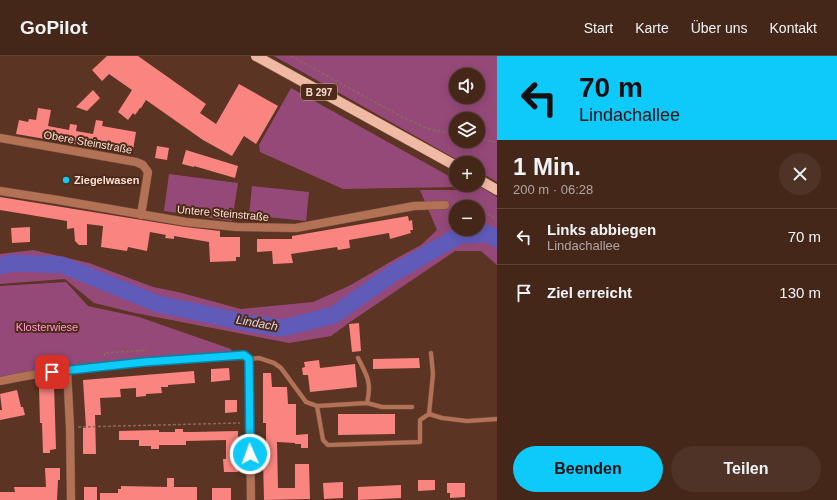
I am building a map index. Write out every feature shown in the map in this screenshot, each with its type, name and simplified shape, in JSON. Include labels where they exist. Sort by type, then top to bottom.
[{"type":"main road","name":"B 297","points":[[256,56],[449,162]]},
{"type":"main road","points":[[485,183],[497,190]]},
{"type":"street","name":"Obere Steinstraße","points":[[0,138],[136,162],[143,165],[148,172],[141,215]]},
{"type":"street","name":"Untere Steinstraße","points":[[0,191],[186,222],[237,227],[296,228],[414,206],[444,205]]},
{"type":"street","points":[[0,381],[36,373],[244,355],[249,359],[251,500]]},
{"type":"street","points":[[67,370],[70,427],[71,500]]},
{"type":"lane","points":[[429,414],[433,374],[432,353]]},
{"type":"lane","points":[[249,359],[259,358],[274,363],[281,368],[306,402],[317,406],[367,403],[382,407],[412,407]]},
{"type":"lane","points":[[358,358],[369,382],[367,403]]},
{"type":"lane","points":[[317,406],[323,440],[328,445],[420,442],[420,420],[429,414]]},
{"type":"lane","points":[[429,414],[442,418],[467,421],[497,419]]},
{"type":"path","points":[[290,56],[402,117],[428,129],[449,133]]},
{"type":"path","points":[[485,140],[497,143]]},
{"type":"path","points":[[485,213],[497,219]]},
{"type":"path","points":[[106,366],[104,353],[147,350]]},
{"type":"path","points":[[70,427],[249,423]]},
{"type":"green space","points":[[274,56],[497,56],[497,182],[485,175],[485,156],[451,156]]},
{"type":"green space","points":[[291,88],[449,176],[449,187],[343,189],[260,152],[259,145]]},
{"type":"green space","points":[[169,174],[238,183],[232,221],[164,211]]},
{"type":"green space","points":[[252,186],[309,192],[306,221],[249,215]]},
{"type":"green space","points":[[420,190],[485,192],[485,190],[497,197],[497,265],[481,251],[455,251],[331,336],[289,343],[135,313],[94,303],[65,279],[0,284],[0,254],[33,250],[89,263],[153,287],[178,292],[241,309],[313,302],[349,286],[421,245],[437,230]]},
{"type":"green space","name":"Klosterwiese","points":[[66,282],[88,306],[139,317],[231,349],[232,353],[0,379],[0,286]]},
{"type":"building","points":[[107,56],[138,56],[206,104],[200,113],[216,124],[239,84],[278,106],[256,144],[244,136],[232,156],[203,140],[146,100],[135,115],[133,113],[128,120],[118,112],[132,90],[109,74],[102,81],[92,70]]},
{"type":"building","points":[[93,90],[100,98],[87,111],[76,107]]},
{"type":"building","points":[[38,108],[51,110],[48,126],[69,130],[70,124],[77,125],[76,131],[93,134],[96,120],[103,121],[102,126],[136,132],[133,150],[99,144],[98,148],[16,134],[19,120],[28,122],[29,119],[36,120]]},
{"type":"building","points":[[157,146],[169,148],[167,160],[155,158]]},
{"type":"building","points":[[186,150],[238,166],[235,178],[182,164]]},
{"type":"building","points":[[0,197],[185,227],[220,231],[220,237],[240,237],[240,257],[236,257],[236,261],[210,262],[209,242],[174,236],[174,239],[165,238],[166,235],[150,232],[147,251],[128,247],[127,251],[101,247],[103,226],[87,224],[87,245],[79,245],[75,241],[74,228],[67,229],[67,221],[0,210]]},
{"type":"building","points":[[408,216],[409,221],[412,220],[413,230],[410,230],[411,233],[390,239],[389,233],[349,240],[350,248],[338,250],[337,247],[291,254],[293,263],[273,264],[272,251],[257,252],[257,239],[292,239],[292,236]]},
{"type":"building","points":[[30,227],[30,242],[12,243],[11,228]]},
{"type":"building","points":[[359,323],[361,351],[352,352],[349,324]]},
{"type":"building","points":[[419,358],[420,368],[373,369],[373,359]]},
{"type":"building","points":[[319,360],[320,368],[355,364],[357,387],[310,392],[308,375],[303,375],[302,368],[305,367],[304,362]]},
{"type":"building","points":[[229,368],[230,380],[211,382],[211,369]]},
{"type":"building","points":[[194,371],[195,383],[161,387],[162,393],[146,394],[146,396],[136,397],[136,388],[120,389],[121,397],[100,398],[101,415],[95,415],[96,454],[83,454],[83,428],[86,428],[83,380]]},
{"type":"building","points":[[263,373],[271,373],[272,387],[287,387],[288,404],[296,404],[296,435],[308,434],[308,448],[301,448],[301,444],[277,442],[278,488],[295,488],[295,464],[309,464],[310,499],[264,500],[262,448],[266,448],[266,423],[263,423]]},
{"type":"building","points":[[54,384],[56,449],[50,450],[50,453],[43,453],[42,423],[40,423],[39,385]]},
{"type":"building","points":[[17,390],[21,407],[23,407],[25,415],[0,420],[0,410],[2,410],[0,394]]},
{"type":"building","points":[[225,400],[237,400],[237,412],[225,413]]},
{"type":"building","points":[[338,414],[395,414],[395,434],[338,435]]},
{"type":"building","points":[[175,429],[183,429],[183,432],[238,431],[238,472],[224,472],[223,459],[226,459],[226,440],[186,441],[186,445],[159,445],[159,449],[151,449],[151,446],[139,446],[139,440],[119,440],[119,431],[159,430],[159,432],[175,432]]},
{"type":"building","points":[[45,468],[60,468],[57,500],[0,500],[0,492],[15,492],[14,487],[46,487]]},
{"type":"building","points":[[167,478],[174,478],[174,487],[197,487],[197,500],[100,500],[100,493],[118,493],[118,489],[121,489],[121,486],[167,487]]},
{"type":"building","points":[[418,480],[435,480],[435,490],[418,491]]},
{"type":"building","points":[[343,482],[343,498],[324,499],[323,483]]},
{"type":"building","points":[[447,483],[465,483],[465,497],[450,498],[450,493],[447,493]]},
{"type":"building","points":[[401,485],[401,498],[358,500],[358,487]]},
{"type":"building","points":[[84,487],[97,487],[97,500],[84,500]]},
{"type":"building","points":[[212,488],[231,488],[231,500],[212,500]]},
{"type":"waterway","name":"Lindach","points":[[0,266],[12,263],[62,265],[158,304],[253,324],[283,328],[334,315],[395,272],[460,235],[489,234],[497,239]]},
{"type":"place","name":"Ziegelwasen","points":[[66,180]]},
{"type":"route","points":[[52,372],[144,362],[244,355],[249,359],[250,454]]}]
